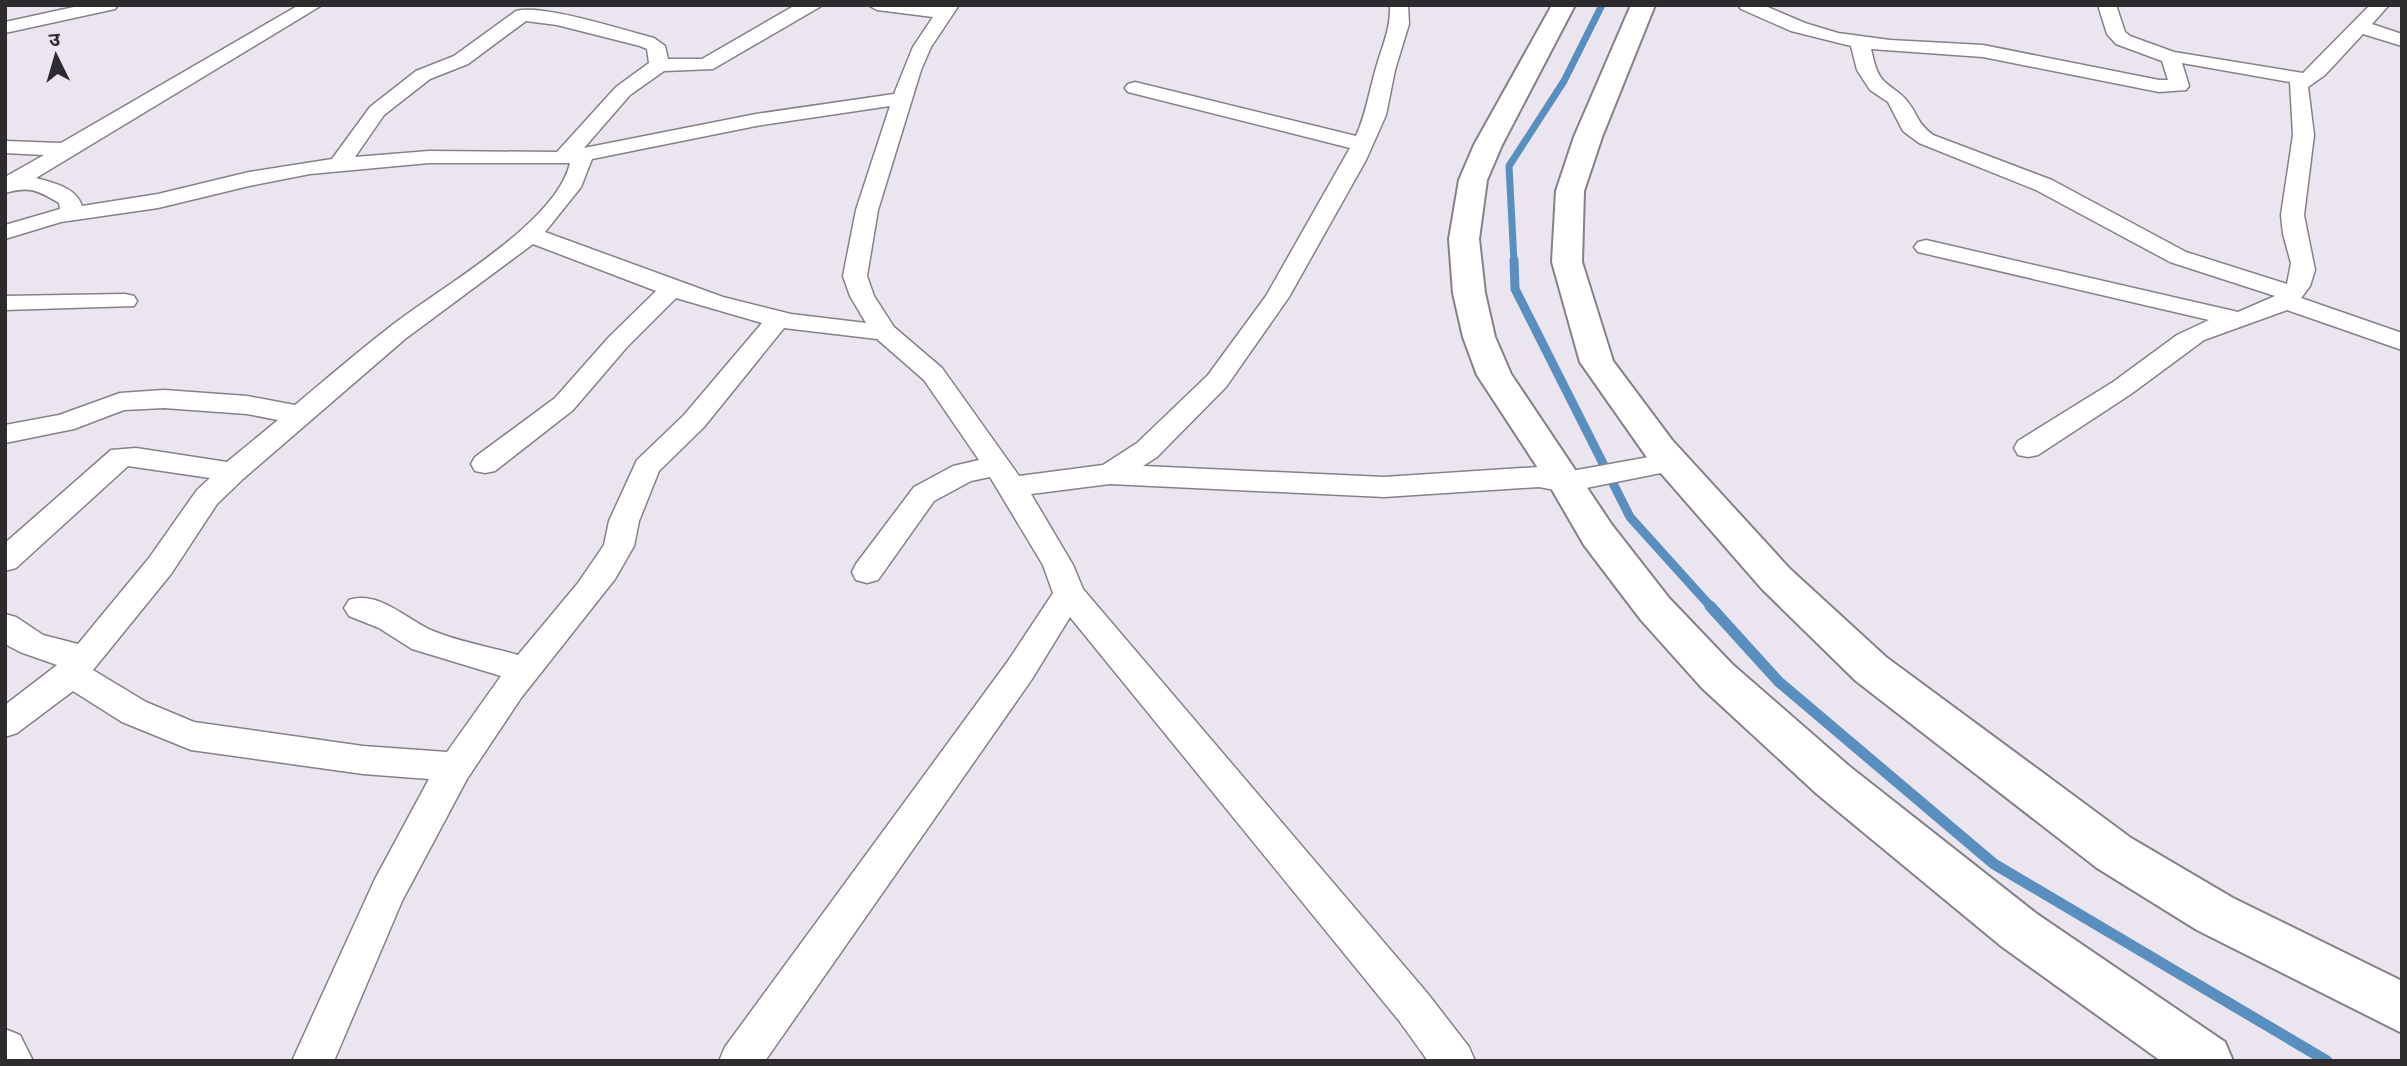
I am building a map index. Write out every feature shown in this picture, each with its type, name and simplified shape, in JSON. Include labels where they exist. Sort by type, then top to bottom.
[{"type":"street","points":[[5,28],[109,5]]},
{"type":"street","points":[[11,183],[313,5]]},
{"type":"street","points":[[572,157],[624,91],[659,65],[706,65],[798,11],[814,5]]},
{"type":"street","points":[[877,5],[947,9],[911,70],[867,210],[855,276],[862,296],[884,332],[933,374],[1004,476],[1058,565],[1069,594],[1406,997],[1454,1061]]},
{"type":"street","points":[[1110,474],[1147,450],[1217,381],[1277,297],[1376,115],[1385,70],[1400,24],[1399,5]]},
{"type":"street","points":[[1564,5],[1488,145],[1473,180],[1464,239],[1479,337],[1494,375],[1564,474],[1598,535],[1655,609],[1717,676],[1833,780],[2009,922],[2206,1061]]},
{"type":"street","points":[[1643,5],[1588,137],[1570,191],[1567,261],[1597,362],[1649,458],[1871,669],[2114,853],[2216,914],[2402,1008]]},
{"type":"street","points":[[1747,5],[1798,27],[1859,41],[1983,51],[2179,86],[2173,58]]},
{"type":"street","points":[[2107,5],[2116,34],[2123,40],[2173,58],[2304,79]]},
{"type":"street","points":[[2028,448],[2133,381],[2204,330],[2289,297],[2304,272],[2303,254],[2294,238],[2291,203],[2297,185],[2303,141],[2304,109],[2298,85],[2318,71],[2380,5]]},
{"type":"street","points":[[340,164],[377,111],[423,75],[461,60],[523,10],[647,42],[656,46],[659,65]]},
{"type":"street","points":[[2358,26],[2402,40]]},
{"type":"street","points":[[1859,41],[1867,71],[1877,86],[1895,98],[1910,127],[1926,139],[2044,185],[2178,257],[2402,342]]},
{"type":"street","points":[[1135,88],[1211,109],[1362,144]]},
{"type":"street","points":[[5,232],[74,213],[158,201],[249,179],[340,164],[429,157],[572,157],[756,120],[904,98]]},
{"type":"street","points":[[5,147],[65,149]]},
{"type":"street","points":[[5,723],[76,666],[99,643],[160,566],[207,497],[233,472],[396,334],[531,234],[571,185],[582,166],[572,157]]},
{"type":"street","points":[[11,183],[51,189],[69,200],[74,213]]},
{"type":"street","points":[[531,234],[672,289],[778,319],[884,332]]},
{"type":"street","points":[[1926,247],[2238,319]]},
{"type":"street","points":[[485,464],[564,404],[618,342],[672,289]]},
{"type":"street","points":[[5,303],[125,301]]},
{"type":"street","points":[[313,1061],[353,966],[427,816],[480,730],[525,670],[568,620],[620,546],[624,521],[647,467],[703,412],[778,319]]},
{"type":"street","points":[[5,434],[64,422],[120,402],[164,399],[247,405],[300,415]]},
{"type":"street","points":[[5,560],[121,457],[233,472]]},
{"type":"street","points":[[867,572],[924,494],[963,473],[1004,476],[1110,474],[1384,486],[1564,474],[1649,458]]},
{"type":"street","points":[[740,1061],[1012,681],[1069,594]]},
{"type":"street","points":[[360,608],[408,628],[424,640],[525,670]]},
{"type":"street","points":[[5,626],[20,640],[50,651],[76,666],[134,712],[191,736],[363,760],[457,767]]},
{"type":"street","points":[[5,1049],[12,1061]]},
{"type":"waterway","points":[[1514,262],[1509,166],[1564,81],[1602,5]]},
{"type":"waterway","points":[[1514,260],[1515,289],[1630,517],[1712,608]]},
{"type":"waterway","points":[[1710,606],[1779,682],[1994,864],[2327,1061]]}]
